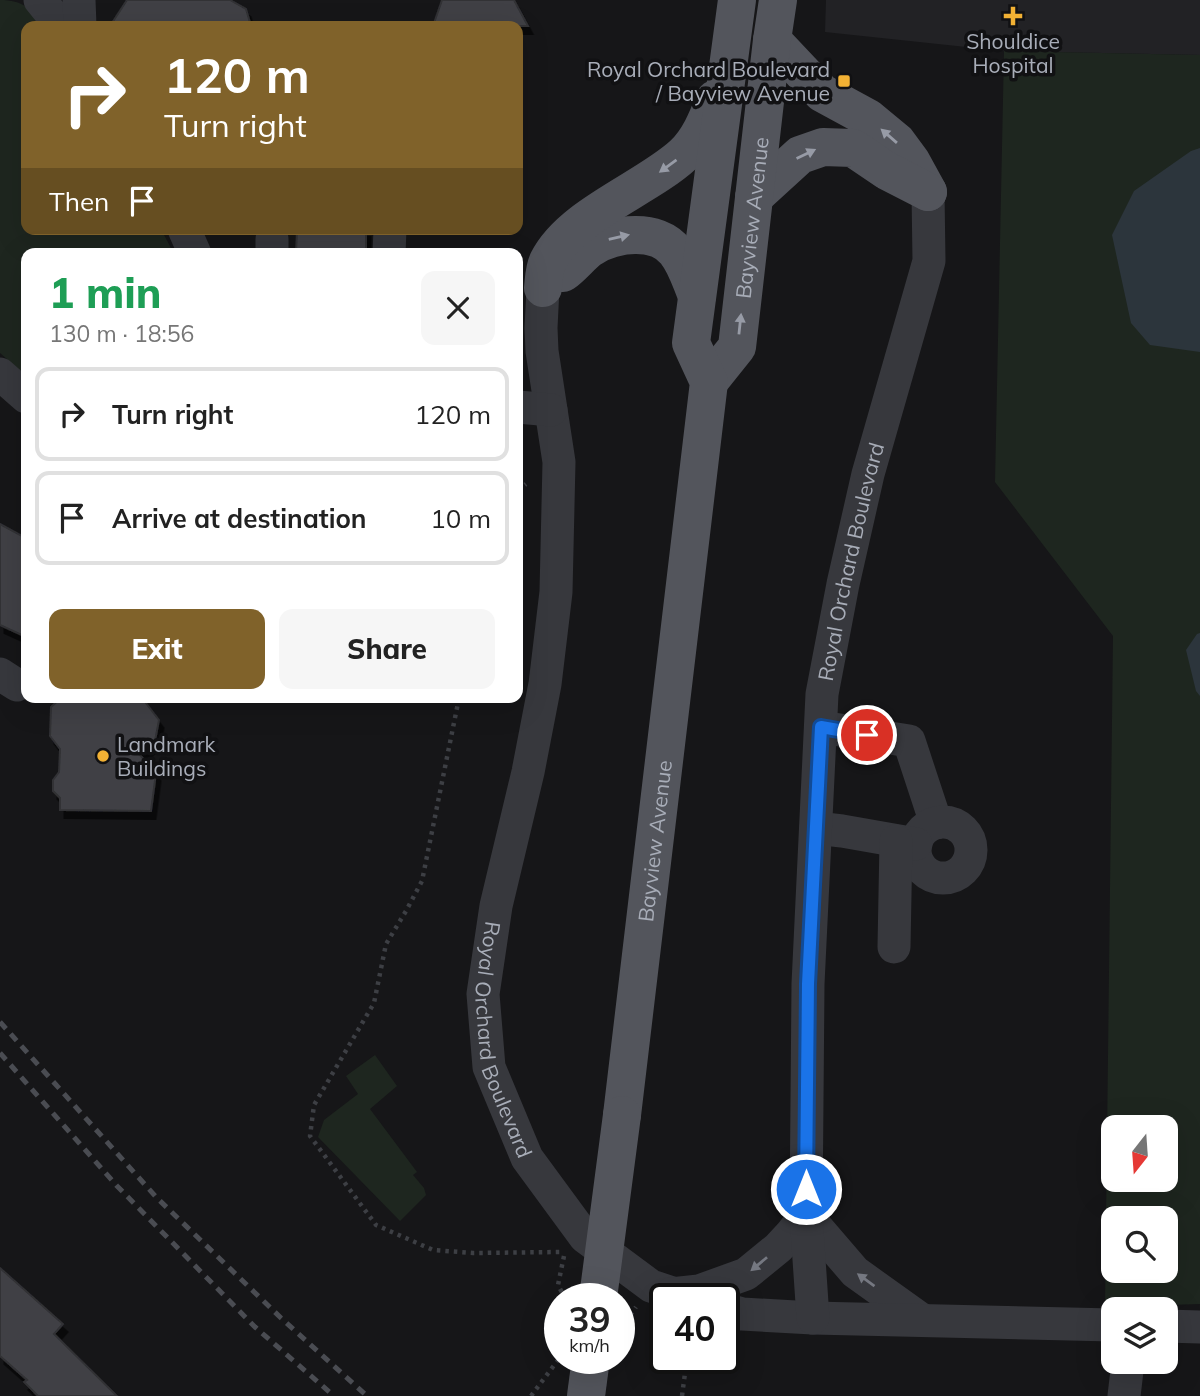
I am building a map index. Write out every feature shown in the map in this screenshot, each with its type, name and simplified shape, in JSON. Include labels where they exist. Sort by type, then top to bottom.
[{"type":"main road","name":"Bayview Avenue","points":[[709,382],[691,343],[737,0]]},
{"type":"main road","name":"Bayview Avenue","points":[[600,1283],[709,382],[737,346],[778,0]]},
{"type":"main road","points":[[772,40],[822,93],[868,118],[897,142],[928,192]]},
{"type":"main road","points":[[543,288],[549,260],[571,233],[684,154],[701,133],[728,68]]},
{"type":"main road","points":[[754,197],[800,155],[823,147],[853,148],[887,171],[928,192]]},
{"type":"main road","points":[[543,288],[569,269],[589,249],[628,234],[660,240],[675,250],[697,296]]},
{"type":"main road","points":[[586,1396],[589,1374]]},
{"type":"street","points":[[40,0],[57,21]]},
{"type":"street","points":[[79,0],[80,21]]},
{"type":"street","name":"Royal Orchard Boulevard","points":[[813,1318],[806,1215],[808,984],[822,694],[868,474],[929,261],[928,192]]},
{"type":"street","name":"Royal Orchard Boulevard","points":[[543,288],[542,351],[559,462],[556,592],[543,697],[496,906],[483,994],[489,1067],[527,1158],[585,1237],[649,1284]]},
{"type":"street","points":[[0,374],[21,393]]},
{"type":"street","points":[[523,407],[551,410]]},
{"type":"street","points":[[821,727],[909,741],[916,836],[894,947]]},
{"type":"street","points":[[816,828],[916,836]]},
{"type":"street","points":[[721,1283],[746,1274],[778,1248],[806,1215],[855,1272],[922,1320]]},
{"type":"street","points":[[740,1313],[813,1318],[1101,1325]]},
{"type":"street","points":[[1178,1326],[1200,1327]]},
{"type":"street","points":[[1124,1396],[1127,1374]]},
{"type":"path","points":[[458,703],[422,881],[386,944],[374,1003],[314,1105],[310,1136],[376,1224],[433,1250],[473,1253],[565,1252],[558,1283]]},
{"type":"path","points":[[531,1396],[548,1374]]},
{"type":"path","points":[[682,1396],[685,1374]]},
{"type":"shaded area","points":[[0,0],[26,7],[40,21],[21,21],[21,235],[164,235],[171,248],[21,248],[21,372],[0,353]]},
{"type":"shaded area","name":"Shouldice Hospital","points":[[826,0],[1200,0],[1200,55],[1004,51],[825,32]]},
{"type":"shaded area","points":[[1004,51],[1200,55],[1200,1304],[1178,1305],[1178,1297],[1105,1297],[1105,1283],[1178,1283],[1178,1206],[1106,1206],[1106,1192],[1178,1192],[1178,1115],[1107,1115],[1113,636],[995,482]]},
{"type":"shaded area","points":[[1200,148],[1200,352],[1150,345],[1131,323],[1112,235],[1134,191],[1191,151]]},
{"type":"shaded area","points":[[1200,633],[1200,696],[1196,691],[1186,650]]},
{"type":"shaded area","points":[[375,1055],[397,1086],[370,1109],[417,1172],[413,1175],[424,1188],[426,1195],[400,1221],[318,1137],[324,1120],[358,1094],[346,1076]]},
{"type":"building","points":[[127,0],[230,0],[246,9],[250,21],[113,21]]},
{"type":"building","points":[[442,0],[514,0],[528,26],[523,26],[523,21],[435,21]]},
{"type":"building","points":[[297,235],[366,235],[366,248],[296,248]]},
{"type":"building","points":[[0,524],[21,535],[21,635],[0,625]]},
{"type":"building","name":"Landmark Buildings","points":[[55,703],[146,703],[159,720],[155,741],[140,755],[156,773],[151,811],[60,810],[60,798],[53,791],[53,780],[59,772],[60,749],[50,736],[51,707]]},
{"type":"building","points":[[0,1268],[63,1324],[54,1334],[117,1396],[38,1396],[24,1382],[27,1380],[0,1356]]},
{"type":"railway","points":[[0,1022],[156,1197],[281,1318],[367,1396]]},
{"type":"railway","points":[[0,1053],[117,1186],[255,1327],[334,1396]]},
{"type":"place","name":"Shouldice Hospital","points":[[1013,16]]},
{"type":"place","name":"Royal Orchard Boulevard / Bayview Avenue","points":[[844,81]]},
{"type":"place","name":"Landmark Buildings","points":[[103,756]]},
{"type":"route","points":[[806,1189],[808,984],[821,727],[867,735]]}]
